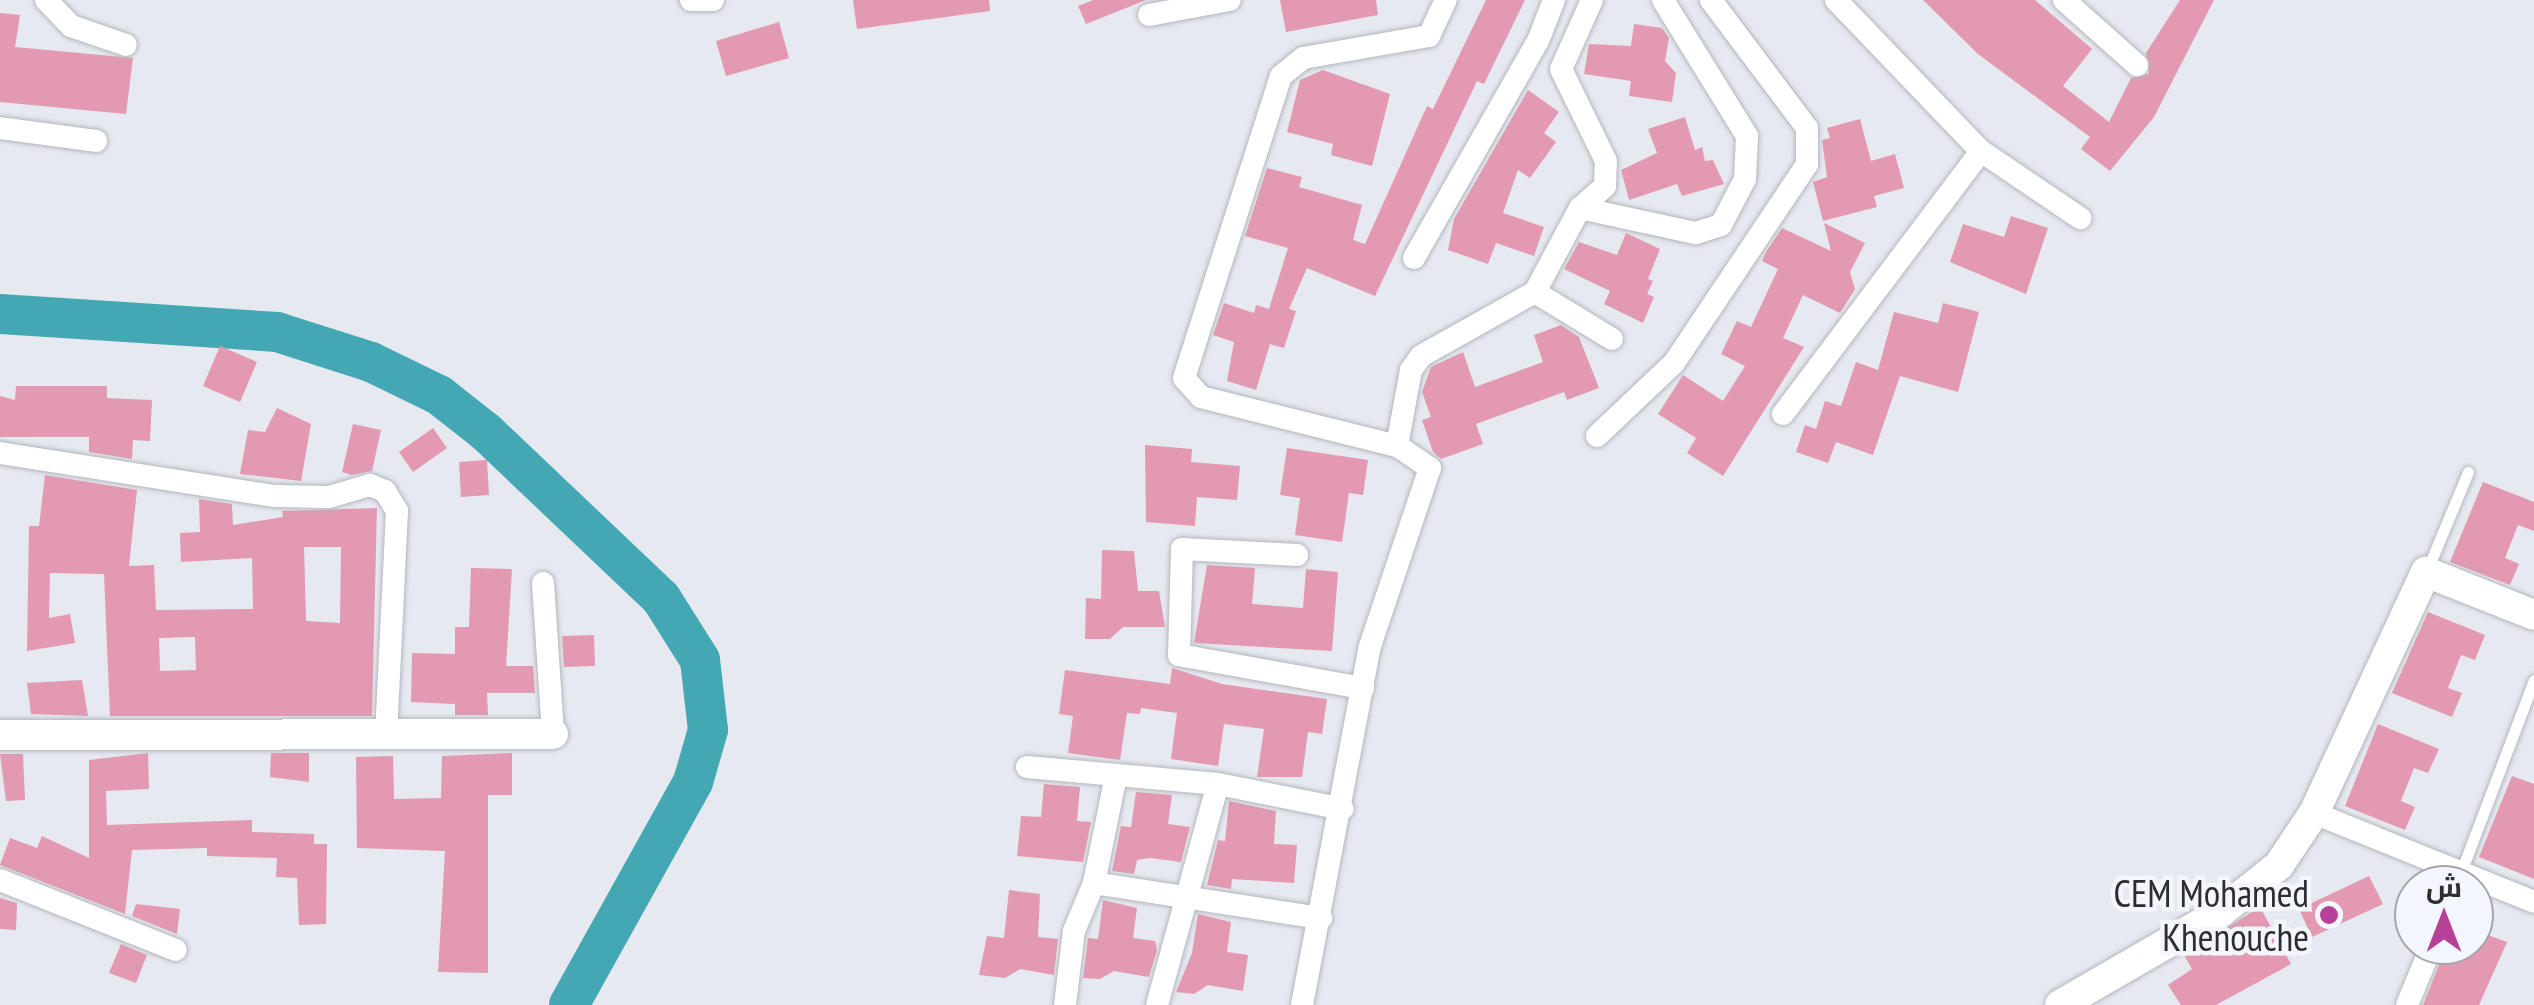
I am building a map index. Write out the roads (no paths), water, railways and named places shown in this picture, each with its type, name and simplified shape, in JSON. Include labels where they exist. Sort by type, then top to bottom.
[{"type":"street","points":[[46,0],[71,26],[126,45]]},
{"type":"street","points":[[691,0],[713,0]]},
{"type":"street","points":[[1149,15],[1230,0]]},
{"type":"street","points":[[1302,1005],[1343,808],[1363,688],[1391,574],[1430,468],[1397,446],[1201,397],[1184,378],[1280,76],[1303,58],[1429,36],[1446,0]]},
{"type":"street","points":[[1414,258],[1538,42],[1554,0]]},
{"type":"street","points":[[1397,446],[1411,370],[1422,356],[1535,292],[1580,208],[1605,186],[1606,161],[1560,68],[1592,0]]},
{"type":"street","points":[[1580,208],[1696,233],[1720,225],[1745,179],[1747,136],[1664,0]]},
{"type":"street","points":[[1597,436],[1674,363],[1807,164],[1807,128],[1712,0]]},
{"type":"street","points":[[1836,0],[1982,152],[2080,218]]},
{"type":"street","points":[[2064,0],[2137,64]]},
{"type":"street","points":[[0,128],[96,141]]},
{"type":"street","points":[[1783,414],[1982,152]]},
{"type":"street","points":[[1535,292],[1612,339]]},
{"type":"street","points":[[0,453],[275,496],[328,497],[370,485],[385,491],[397,511],[386,735]]},
{"type":"street","points":[[1296,555],[1182,549],[1179,655],[1363,688]]},
{"type":"street","points":[[2060,1005],[2257,887],[2314,813],[2426,572],[2533,611]]},
{"type":"street","points":[[0,735],[553,734],[542,584]]},
{"type":"street","points":[[1027,768],[1218,784],[1343,808]]},
{"type":"street","points":[[1065,1005],[1074,931],[1094,883],[1116,776]]},
{"type":"street","points":[[1157,1005],[1218,784]]},
{"type":"street","points":[[2314,813],[2427,865]]},
{"type":"street","points":[[0,880],[176,950]]},
{"type":"street","points":[[1094,883],[1321,918]]},
{"type":"street","points":[[2494,890],[2534,902]]},
{"type":"street","points":[[2407,1005],[2424,965]]},
{"type":"lane","points":[[2426,572],[2468,472]]},
{"type":"lane","points":[[2463,865],[2534,680]]},
{"type":"waterway","points":[[0,314],[277,332],[371,362],[439,395],[486,432],[661,598],[700,660],[708,730],[693,782],[569,1005]]},
{"type":"place","name":"CEM Mohamed Khenouche","points":[[2329,915]]}]
